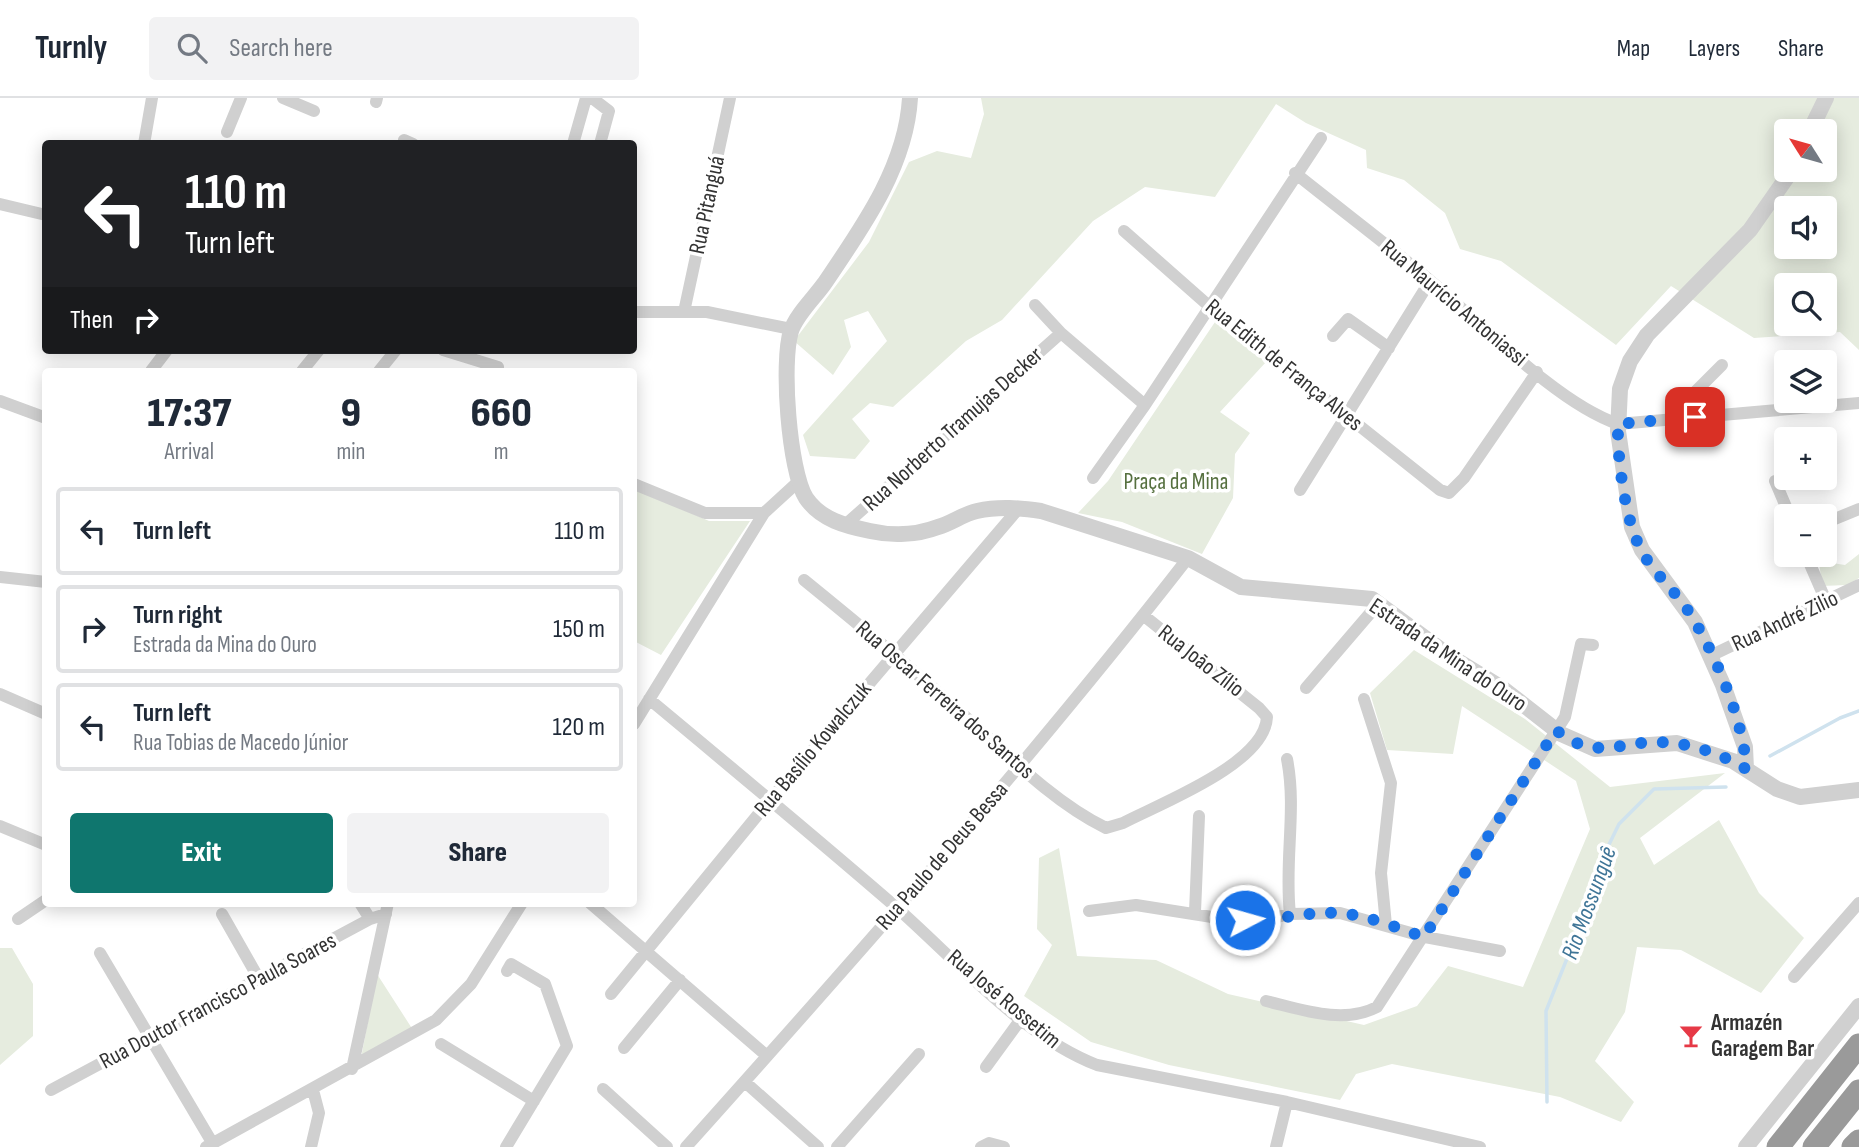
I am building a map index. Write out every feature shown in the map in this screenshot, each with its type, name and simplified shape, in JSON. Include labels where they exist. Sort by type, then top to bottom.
[{"type":"highway","points":[[1778,1147],[1859,1045]]},
{"type":"highway","points":[[1814,1147],[1859,1091]]},
{"type":"highway","points":[[1853,1147],[1859,1141]]},
{"type":"street","points":[[145,140],[152,98]]},
{"type":"street","points":[[227,132],[241,98]]},
{"type":"street","points":[[283,98],[314,111]]},
{"type":"street","points":[[574,140],[586,98]]},
{"type":"street","points":[[592,98],[609,111],[601,140]]},
{"type":"street","name":"Rua Pitanguá","points":[[684,312],[730,98]]},
{"type":"street","name":"Estrada da Mina do Ouro","points":[[909,98],[909,116],[889,178],[828,278],[791,328],[784,362],[785,386],[799,481],[807,498],[821,513],[845,525],[873,532],[908,534],[939,527],[979,510],[1019,508],[1041,511],[1188,558],[1241,587],[1273,592],[1331,593],[1372,599],[1448,655],[1502,688],[1556,730],[1595,749],[1677,743],[1706,750],[1746,769],[1777,789],[1800,797],[1859,790]]},
{"type":"street","points":[[1816,119],[1826,98]]},
{"type":"street","points":[[1093,478],[1145,405],[1295,173],[1321,138]]},
{"type":"street","name":"Rua Maurício Antoniassi","points":[[1295,173],[1430,281],[1537,372],[1595,416],[1618,424]]},
{"type":"street","points":[[1746,769],[1745,747],[1695,622],[1642,550],[1632,527],[1618,424],[1620,389],[1630,361],[1647,335],[1751,230],[1784,182]]},
{"type":"street","points":[[0,204],[42,214]]},
{"type":"street","name":"Rua Edith de França Alves","points":[[1124,231],[1209,306],[1440,490],[1449,493],[1464,478],[1537,372]]},
{"type":"street","points":[[1300,490],[1430,281]]},
{"type":"street","points":[[1035,305],[1061,333],[1145,405]]},
{"type":"street","points":[[637,312],[707,312],[791,328]]},
{"type":"street","points":[[1333,336],[1348,319],[1389,348]]},
{"type":"street","name":"Rua Norberto Tramujas Decker","points":[[845,525],[1061,333]]},
{"type":"street","points":[[153,368],[164,354]]},
{"type":"street","points":[[304,368],[316,354]]},
{"type":"street","points":[[381,368],[393,354]]},
{"type":"street","points":[[456,354],[498,367]]},
{"type":"street","points":[[1668,419],[1722,365]]},
{"type":"street","points":[[0,401],[42,417]]},
{"type":"street","points":[[1618,424],[1859,403]]},
{"type":"street","points":[[637,719],[764,513],[799,481]]},
{"type":"street","points":[[637,485],[705,513],[764,513]]},
{"type":"street","name":"Rua Basílio Kowalczuk","points":[[611,994],[770,800],[1019,508]]},
{"type":"street","points":[[1837,518],[1859,509]]},
{"type":"street","name":"Rua Paulo de Deus Bessa","points":[[686,1147],[1020,766],[1188,558]]},
{"type":"street","points":[[1811,567],[1826,601]]},
{"type":"street","points":[[0,577],[42,582]]},
{"type":"street","name":"Rua Oscar Ferreira dos Santos","points":[[804,580],[895,654],[1020,766],[1088,819]]},
{"type":"street","name":"Rua André Zilio","points":[[1710,656],[1859,585]]},
{"type":"street","points":[[1306,688],[1378,604]]},
{"type":"street","name":"Rua João Zílio","points":[[1088,819],[1106,828],[1123,823],[1230,768],[1249,750],[1267,725],[1267,717],[1259,708],[1143,615]]},
{"type":"street","points":[[1266,1001],[1311,1012],[1363,1014],[1377,1007],[1565,717],[1581,644],[1593,645]]},
{"type":"street","points":[[0,694],[42,712]]},
{"type":"street","name":"Rua José Rossetim","points":[[649,699],[1056,1046],[1097,1065],[1287,1102],[1480,1147]]},
{"type":"street","points":[[1364,699],[1391,783],[1381,873],[1386,925]]},
{"type":"street","points":[[1287,759],[1292,785],[1287,883],[1290,914]]},
{"type":"street","points":[[1195,912],[1199,816]]},
{"type":"street","points":[[0,826],[42,843]]},
{"type":"street","points":[[18,919],[42,903]]},
{"type":"street","points":[[1794,977],[1859,903]]},
{"type":"street","points":[[1089,911],[1136,905],[1195,912],[1231,920],[1261,921],[1290,914],[1340,913],[1424,937],[1500,951]]},
{"type":"street","points":[[362,907],[370,919]]},
{"type":"street","points":[[100,953],[210,1145],[428,1027],[450,1009],[471,984],[519,907]]},
{"type":"street","points":[[595,907],[767,1056]]},
{"type":"street","points":[[352,1069],[387,908]]},
{"type":"street","name":"Rua Doutor Francisco Paula Soares","points":[[51,1090],[387,908]]},
{"type":"street","points":[[222,914],[259,979]]},
{"type":"street","points":[[506,1147],[567,1046],[545,984],[511,964],[507,971]]},
{"type":"street","points":[[624,1048],[680,980]]},
{"type":"street","points":[[1746,1147],[1859,1006]]},
{"type":"street","points":[[986,1067],[1021,1018]]},
{"type":"street","points":[[441,1044],[534,1101]]},
{"type":"street","points":[[837,1147],[919,1054]]},
{"type":"street","points":[[745,1082],[818,1147]]},
{"type":"street","points":[[603,1089],[667,1147]]},
{"type":"street","points":[[311,1147],[319,1113],[313,1090]]},
{"type":"street","points":[[1276,1147],[1287,1102]]},
{"type":"street","points":[[985,1145],[1004,1147]]},
{"type":"green space","points":[[981,98],[1859,98],[1859,350],[1837,332],[1837,273],[1774,273],[1774,336],[1783,336],[1754,338],[1671,286],[1616,345],[1501,261],[1460,249],[1445,213],[1404,180],[1367,168],[1366,150],[1306,123],[1276,104],[1215,197],[1145,187],[1093,221],[1002,320],[966,341],[893,407],[870,403],[852,419],[870,441],[855,459],[810,456],[803,435],[887,341],[868,311],[844,320],[851,347],[833,375],[794,341],[869,242],[909,162],[937,151],[971,158],[984,114]]},
{"type":"green space","name":"Praça da Mina","points":[[1215,322],[1266,362],[1220,412],[1250,433],[1235,454],[1233,498],[1202,554],[1122,522],[1078,513],[1108,481]]},
{"type":"green space","points":[[637,489],[709,521],[750,521],[661,655],[637,643]]},
{"type":"green space","points":[[1859,554],[1859,578],[1847,585],[1822,586],[1820,567],[1845,565]]},
{"type":"green space","points":[[1414,650],[1525,719],[1610,787],[1725,773],[1640,838],[1654,865],[1719,820],[1759,893],[1804,938],[1761,993],[1681,950],[1637,947],[1625,1012],[1595,1061],[1634,1102],[1621,1122],[1560,1097],[1392,1064],[1356,1074],[1340,1100],[1169,1065],[1091,1042],[1024,996],[1052,945],[1037,929],[1039,858],[1059,848],[1077,956],[1156,960],[1228,994],[1364,1025],[1417,1006],[1448,966],[1523,987],[1590,829],[1576,781],[1462,706],[1453,754],[1387,750],[1370,693]]},
{"type":"green space","points":[[0,948],[12,948],[33,984],[33,1036],[0,1065]]},
{"type":"green space","points":[[377,974],[413,1030],[361,1058]]},
{"type":"waterway","name":"Rio Mossunguê","points":[[1770,756],[1840,718],[1859,711]]},
{"type":"waterway","name":"Rio Mossunguê","points":[[1547,1102],[1546,1011],[1572,946],[1597,895],[1600,863],[1619,824],[1654,789],[1726,787]]},
{"type":"place","name":"Armazén Garagem Bar","points":[[1691,1036]]},
{"type":"route","points":[[1245,920],[1261,921],[1290,914],[1340,913],[1355,915],[1424,937],[1556,730],[1595,749],[1615,750],[1656,742],[1677,743],[1706,750],[1746,769],[1745,747],[1723,685],[1695,622],[1642,550],[1632,527],[1626,497],[1618,424],[1695,417]]}]
